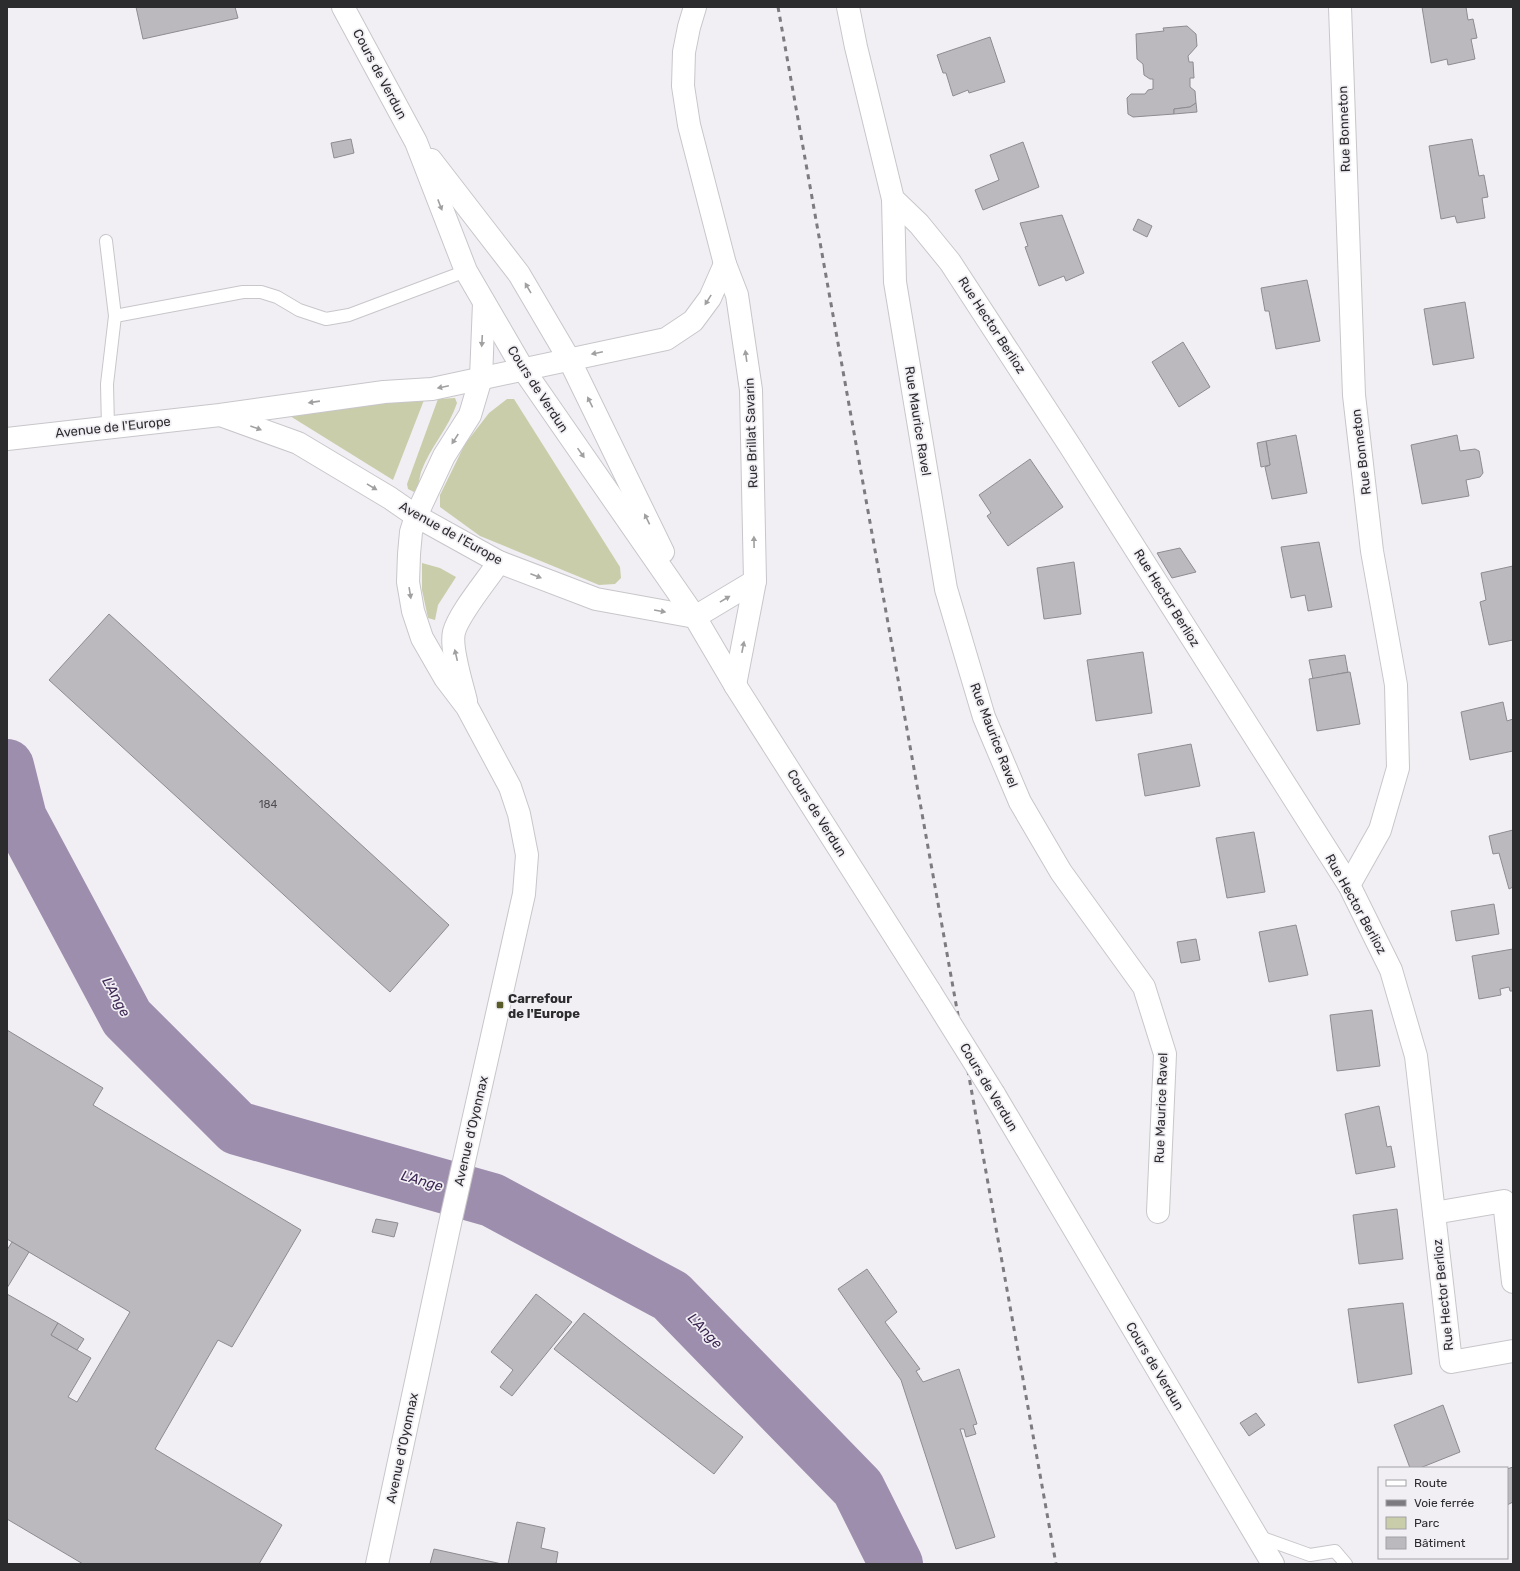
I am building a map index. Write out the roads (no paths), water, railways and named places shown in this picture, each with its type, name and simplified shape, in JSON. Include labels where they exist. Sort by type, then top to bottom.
[{"type":"main road","name":"Cours de Verdun","points":[[343,7],[416,142],[466,271],[523,369],[695,617],[735,685],[931,993],[994,1094],[1273,1564]]},
{"type":"main road","name":"Rue Brillat Savarin","points":[[695,7],[684,52],[683,86],[689,125],[725,264],[738,295],[751,390],[755,581],[735,685]]},
{"type":"main road","points":[[848,7],[856,47],[893,199]]},
{"type":"main road","name":"Rue Bonneton","points":[[1340,7],[1354,395],[1372,551],[1396,685],[1398,768],[1380,830],[1349,885]]},
{"type":"main road","name":"Cours de Verdun","points":[[416,142],[519,274],[569,359],[695,617]]},
{"type":"main road","name":"Rue Hector Berlioz","points":[[893,199],[919,224],[950,262],[1070,446],[1349,885],[1391,970],[1416,1056],[1451,1362],[1513,1351]]},
{"type":"main road","name":"Rue Maurice Ravel","points":[[893,199],[895,282],[946,589],[984,717],[1020,802],[1061,872],[1144,987],[1166,1054],[1158,1212]]},
{"type":"main road","points":[[569,359],[666,339],[693,321],[710,298],[725,264]]},
{"type":"main road","points":[[481,378],[484,303]]},
{"type":"main road","name":"Avenue de l'Europe","points":[[7,439],[220,415],[384,392],[432,389],[569,359]]},
{"type":"main road","name":"Avenue d'Oyonnax","points":[[377,1564],[449,1228],[516,936],[524,894],[527,855],[519,814],[510,787],[467,707],[445,678],[422,638],[413,611],[408,582],[408,554],[416,516],[444,456],[470,415],[481,378]]},
{"type":"main road","name":"Avenue de l'Europe","points":[[220,415],[298,443],[390,498],[416,516],[499,562],[596,600],[695,617]]},
{"type":"main road","name":"Avenue d'Oyonnax","points":[[467,707],[454,648],[454,632],[460,617],[499,562]]},
{"type":"main road","points":[[695,617],[755,581]]},
{"type":"main road","points":[[1434,1213],[1504,1201],[1513,1282]]},
{"type":"lane","points":[[106,241],[115,316],[107,384],[108,427]]},
{"type":"lane","points":[[115,316],[243,292],[261,292],[277,297],[299,310],[326,319],[348,315],[466,271]]},
{"type":"lane","points":[[1256,1535],[1310,1555],[1335,1551],[1346,1564]]},
{"type":"waterway","name":"L'Ange","points":[[7,766],[20,818],[127,1018],[237,1128],[492,1200],[671,1296],[858,1488],[896,1564]]},
{"type":"railway","points":[[778,7],[1056,1564]]},
{"type":"place","name":"Carrefour de l'Europe","points":[[500,1005]]}]
